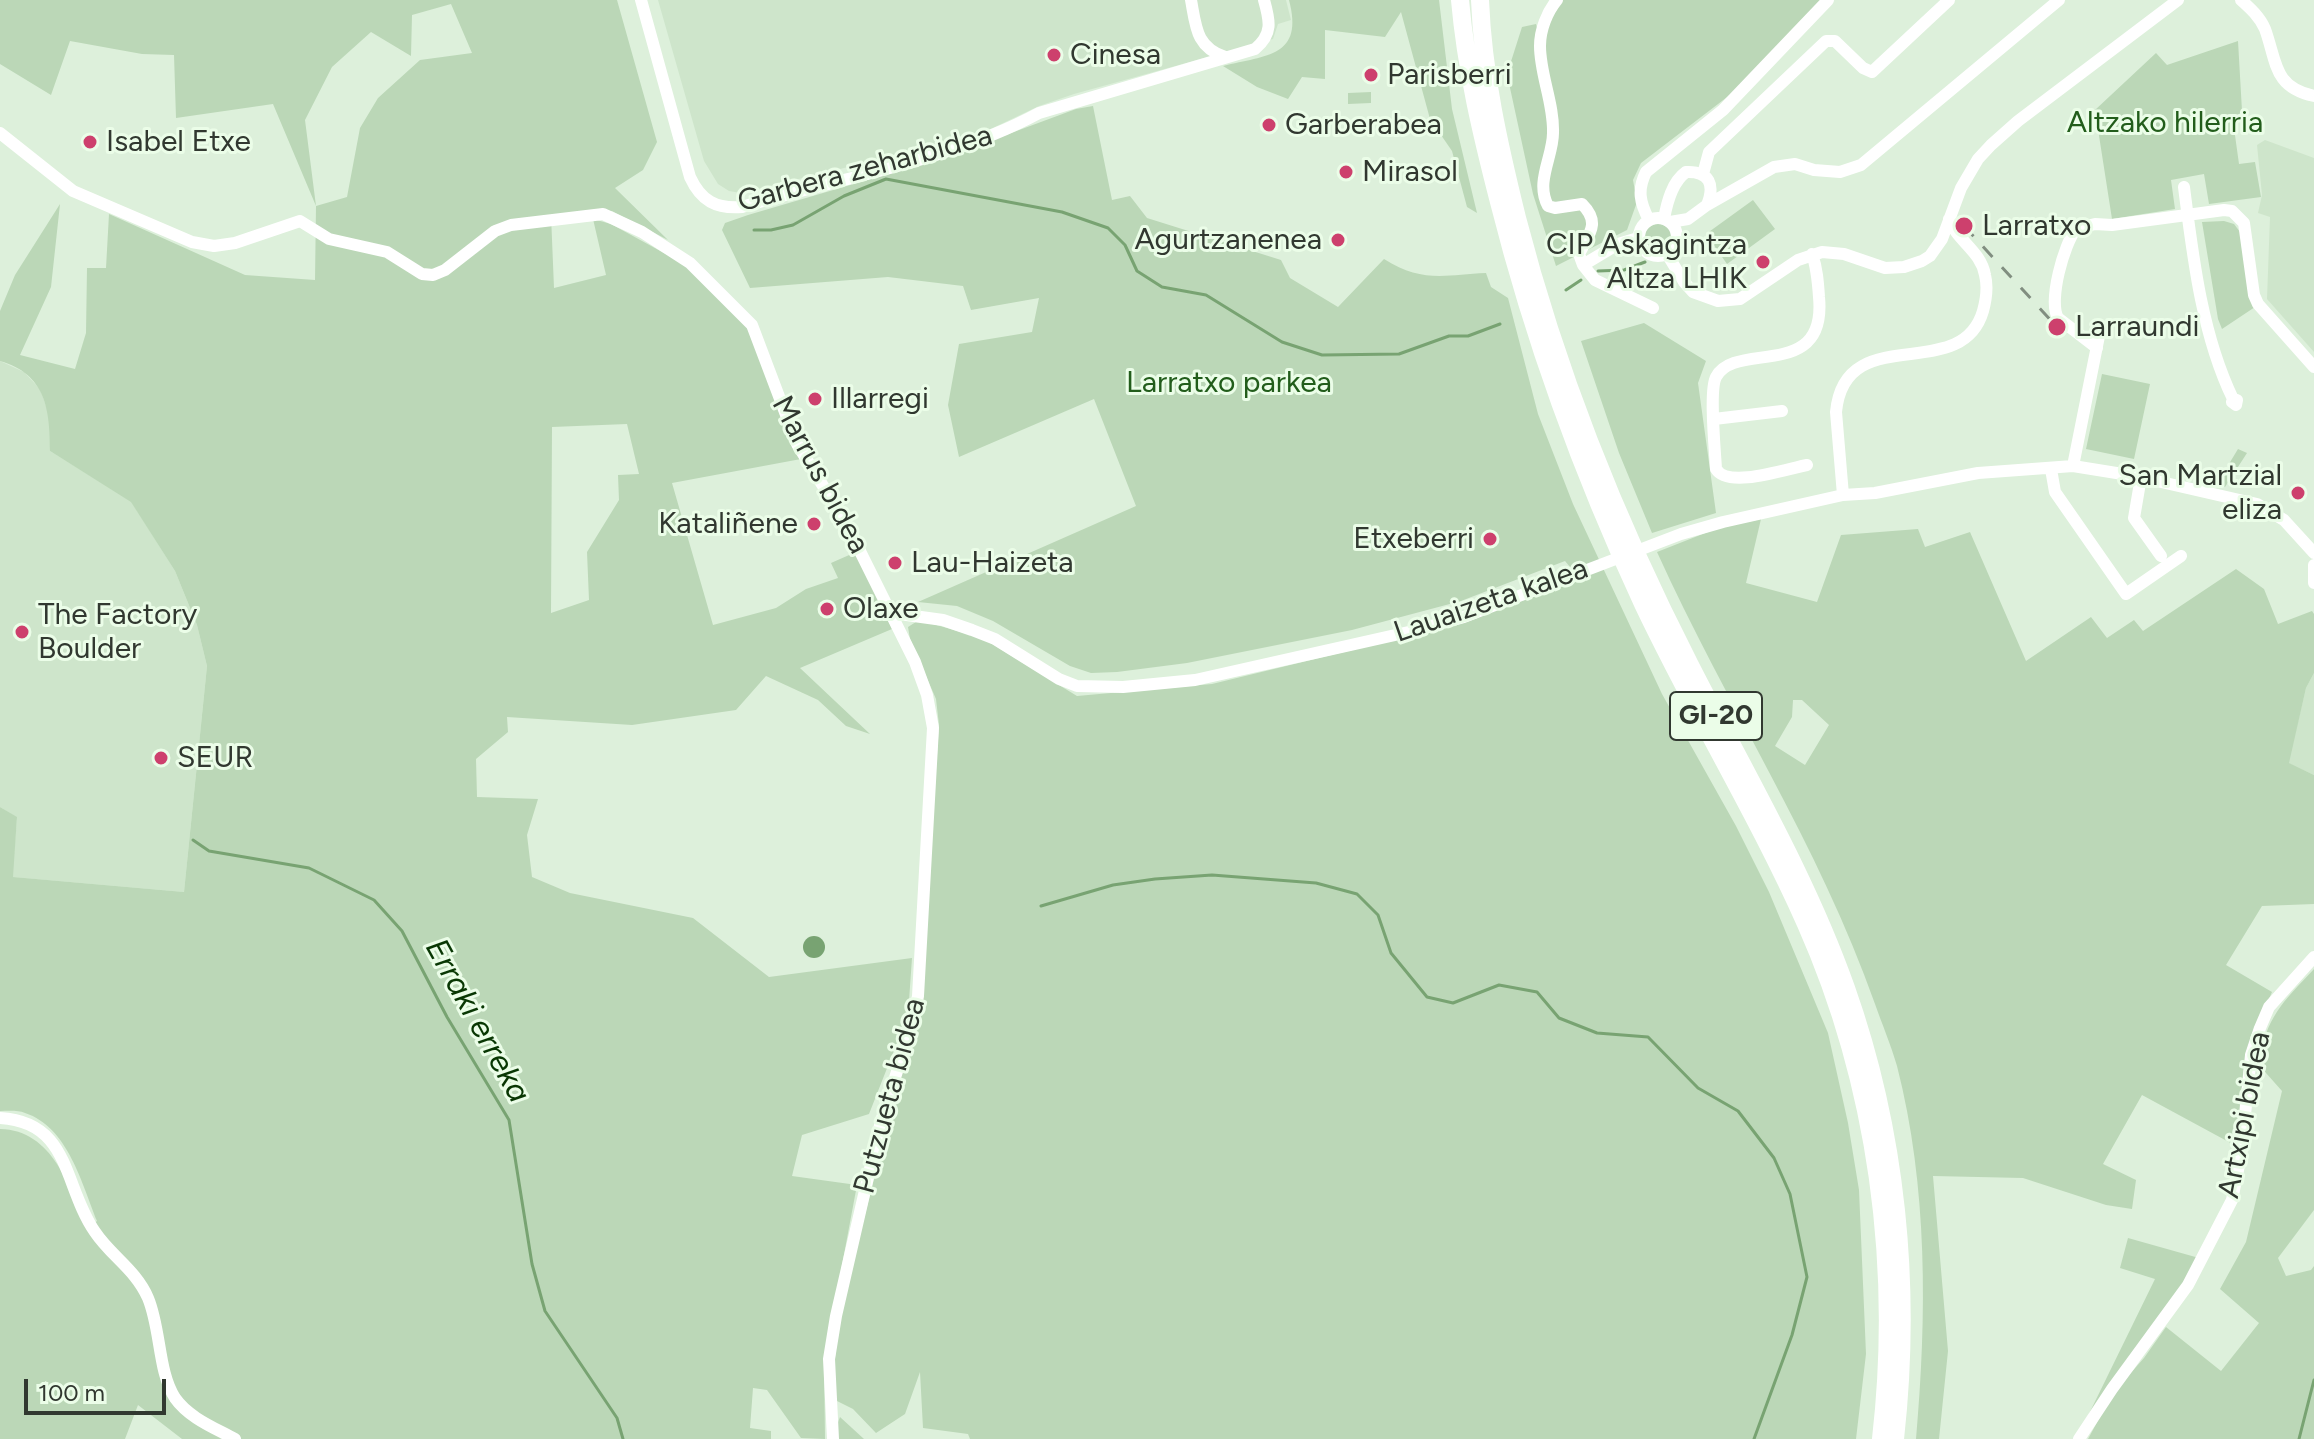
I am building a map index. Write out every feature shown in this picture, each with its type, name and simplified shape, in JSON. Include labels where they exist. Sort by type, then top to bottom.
[{"type":"highway","name":"GI-20","points":[[1460,0],[1476,109],[1509,244],[1580,457],[1645,608],[1801,913],[1846,1032],[1867,1113],[1884,1230],[1888,1323],[1881,1439]]},
{"type":"highway","name":"GI-20","points":[[1480,0],[1484,62],[1502,156],[1549,326],[1593,452],[1664,614],[1809,897],[1834,955],[1859,1027],[1880,1110],[1899,1228],[1903,1323],[1895,1439]]},
{"type":"street","name":"Garbera zeharbidea","points":[[641,0],[690,177],[704,198],[726,208],[742,207],[949,152],[1014,127],[1039,113],[1255,49],[1262,43],[1270,27],[1264,0]]},
{"type":"street","points":[[1191,0],[1199,37],[1205,47],[1225,57]]},
{"type":"street","points":[[1557,0],[1548,14],[1540,47],[1553,118],[1553,137],[1543,180],[1544,199],[1548,206],[1555,208],[1582,204],[1593,221],[1579,254],[1583,265],[1595,280],[1653,308]]},
{"type":"street","points":[[1649,220],[1639,198],[1646,172],[1723,110],[1828,0]]},
{"type":"street","points":[[1703,174],[1709,152],[1826,41],[1835,41],[1863,68],[1872,72],[1949,0]]},
{"type":"street","points":[[1707,205],[1712,187],[1710,180],[1703,174],[1686,172],[1667,202],[1667,220],[1677,232],[1676,245],[1667,254],[1655,257],[1643,250],[1638,238],[1641,228],[1649,220],[1667,220],[1688,219],[1774,167],[1786,164],[1832,172],[1861,165],[2059,0]]},
{"type":"street","points":[[1930,256],[1944,235],[1969,173],[1991,145],[2178,0]]},
{"type":"street","points":[[2241,0],[2264,28],[2274,63],[2283,80],[2300,92],[2314,96]]},
{"type":"street","name":"Marrus bidea","points":[[0,133],[73,191],[192,242],[214,246],[235,243],[300,221],[329,239],[387,252],[422,274],[433,275],[445,270],[495,231],[511,225],[603,214],[642,232],[690,263],[752,325],[797,444],[846,523],[892,613]]},
{"type":"street","points":[[2184,187],[2206,320],[2233,399]]},
{"type":"street","points":[[2097,348],[2058,318],[2055,312],[2057,288],[2071,236],[2084,226],[2224,210],[2232,211],[2244,223],[2254,295],[2258,304],[2314,367]]},
{"type":"street","points":[[1843,495],[1836,412],[1837,398],[1848,377],[1860,366],[1881,358],[1948,347],[1972,332],[1981,319],[1987,290],[1985,275],[1977,256],[1949,219]]},
{"type":"street","points":[[1904,267],[1944,235],[1963,240]]},
{"type":"street","points":[[1583,265],[1618,244],[1638,238]]},
{"type":"street","points":[[1667,254],[1693,292],[1718,301],[1749,295],[1798,260],[1812,254],[1833,252],[1875,266],[1904,267],[1930,256],[1951,240],[1963,240]]},
{"type":"street","points":[[1807,465],[1733,480],[1719,475],[1716,469],[1713,385],[1722,368],[1732,363],[1784,354],[1798,348],[1816,329],[1820,307],[1812,254]]},
{"type":"street","points":[[2073,466],[2101,326]]},
{"type":"street","points":[[1714,419],[1782,411]]},
{"type":"street","name":"Lauaizeta kalea","points":[[892,613],[943,620],[995,639],[1059,679],[1077,686],[1123,687],[1195,680],[1464,617],[1681,534],[1843,495],[1875,493],[1978,473],[2073,466],[2225,495],[2270,510],[2284,520],[2314,553]]},
{"type":"street","points":[[2051,469],[2055,492],[2126,594],[2181,556]]},
{"type":"street","points":[[2141,477],[2134,518],[2161,556]]},
{"type":"street","points":[[2314,565],[2314,583]]},
{"type":"street","name":"Putzueta bidea","points":[[833,1439],[829,1359],[836,1316],[881,1121],[912,1025],[918,996],[933,728],[927,695],[892,613]]},
{"type":"street","points":[[905,639],[905,623],[914,616]]},
{"type":"street","name":"Artxipi bidea","points":[[2079,1439],[2188,1285],[2232,1200],[2241,1155],[2251,1055],[2260,1028],[2269,1007],[2314,957]]},
{"type":"street","points":[[0,1118],[16,1119],[32,1125],[58,1149],[95,1232],[126,1264],[148,1297],[173,1395],[193,1416],[235,1439]]},
{"type":"shaded area","points":[[658,0],[1286,0],[1291,20],[1278,24],[1273,39],[1074,94],[1039,106],[976,136],[741,193],[729,191],[718,184],[704,161]]},
{"type":"shaded area","points":[[2265,140],[2314,158],[2314,352],[2267,299],[2270,217],[2258,213],[2262,195],[2257,145]]},
{"type":"shaded area","points":[[0,361],[24,372],[40,389],[50,417],[50,451],[131,501],[175,571],[197,625],[207,666],[184,892],[12,877],[17,818],[0,807]]},
{"type":"shaded area","points":[[2314,673],[2314,775],[2288,763],[2306,688]]},
{"type":"shaded area","points":[[814,936],[822,939],[825,947],[822,955],[814,958],[806,955],[803,947],[806,939]]},
{"type":"green space","points":[[0,0],[617,0],[657,142],[643,170],[615,188],[668,240],[612,211],[551,215],[554,288],[606,275],[593,219],[611,224],[684,264],[750,330],[788,438],[801,459],[672,483],[713,625],[776,608],[806,589],[838,578],[831,563],[856,552],[892,629],[800,668],[870,734],[846,726],[818,700],[766,676],[736,710],[632,725],[507,717],[508,732],[476,759],[477,797],[538,799],[527,835],[532,877],[570,893],[693,918],[769,977],[912,958],[908,1015],[869,1114],[802,1135],[792,1176],[857,1185],[824,1361],[825,1439],[801,1438],[767,1390],[753,1388],[750,1428],[771,1431],[771,1439],[182,1439],[138,1405],[125,1439],[0,1439],[0,1129],[18,1132],[46,1150],[66,1179],[88,1228],[97,1221],[72,1158],[52,1131],[40,1120],[25,1113],[0,1111],[0,807],[17,817],[13,877],[184,892],[207,666],[197,625],[175,571],[131,502],[50,451],[49,421],[36,384],[15,367],[0,361],[0,311],[15,275],[60,204],[51,287],[20,355],[75,369],[86,333],[87,268],[106,268],[109,214],[245,275],[315,280],[316,206],[273,104],[176,118],[174,55],[142,54],[70,41],[51,95],[0,64]],"holes":[[[451,4],[472,53],[420,60],[378,98],[360,128],[347,197],[316,206],[305,120],[332,67],[371,32],[411,56],[412,15]],[[627,424],[639,474],[618,475],[619,500],[587,552],[589,600],[551,613],[552,427]]]},
{"type":"green space","points":[[1289,0],[1439,0],[1452,109],[1477,213],[1467,207],[1452,151],[1430,119],[1401,12],[1385,37],[1325,30],[1325,79],[1302,77],[1288,99],[1257,87],[1223,66],[1267,55],[1286,43],[1291,33],[1292,19]]},
{"type":"green space","points":[[1563,0],[1821,0],[1735,91],[1641,163],[1633,180],[1637,202],[1627,230],[1556,266],[1533,194],[1507,74],[1522,27],[1536,24],[1542,46],[1550,20]]},
{"type":"green space","name":"Altzako hilerria","points":[[2238,41],[2242,111],[2233,121],[2239,164],[2255,162],[2261,197],[2209,204],[2204,174],[2171,180],[2175,209],[2112,219],[2095,110],[2156,53],[2167,65]]},
{"type":"green space","points":[[1371,92],[1371,103],[1348,104],[1348,93]]},
{"type":"green space","name":"Larratxo parkea","points":[[1093,106],[1112,200],[1130,196],[1147,218],[1281,260],[1290,278],[1338,307],[1384,259],[1422,275],[1486,273],[1491,287],[1508,298],[1538,414],[1573,504],[1662,694],[1769,892],[1828,1033],[1859,1190],[1866,1354],[1856,1439],[970,1439],[968,1434],[923,1428],[920,1372],[905,1414],[876,1433],[853,1409],[835,1400],[834,1366],[841,1309],[906,1053],[920,1011],[939,725],[936,699],[910,639],[908,627],[919,620],[982,638],[1077,696],[1212,684],[1451,626],[1581,580],[1565,561],[1461,601],[1352,630],[1187,663],[1091,673],[1070,666],[993,621],[957,606],[918,602],[1136,506],[1094,399],[959,457],[948,405],[959,344],[1032,332],[1039,298],[971,310],[963,286],[888,277],[750,288],[722,230],[725,223],[748,215],[949,156],[1076,109]]},
{"type":"green space","points":[[1753,200],[1775,229],[1727,264],[1706,234]]},
{"type":"green space","points":[[2202,222],[2234,224],[2240,232],[2255,307],[2222,329]]},
{"type":"green space","points":[[1658,224],[1667,228],[1671,237],[1667,246],[1658,250],[1649,246],[1645,237],[1649,228]]},
{"type":"green space","points":[[1644,323],[1706,361],[1698,383],[1716,513],[1652,533],[1619,453],[1581,341]]},
{"type":"green space","points":[[2102,374],[2150,384],[2134,459],[2086,449]]},
{"type":"green space","points":[[2238,449],[2247,453],[2225,487],[2218,482]]},
{"type":"green space","points":[[1761,519],[1746,583],[1817,602],[1841,535],[1918,529],[1925,547],[1970,532],[2026,661],[2091,617],[2107,638],[2134,620],[2143,631],[2236,569],[2264,589],[2278,624],[2312,611],[2314,614],[2314,673],[2306,688],[2289,763],[2314,775],[2314,904],[2262,906],[2226,965],[2272,992],[2250,1043],[2238,1147],[2142,1095],[2103,1164],[2136,1180],[2132,1209],[2106,1205],[2023,1178],[1933,1176],[1948,1351],[1939,1439],[1916,1439],[1923,1299],[1920,1205],[1915,1158],[1895,1058],[1827,887],[1657,552],[1718,528]],"holes":[[[1793,700],[1802,700],[1829,725],[1805,765],[1775,746],[1792,717]]]},
{"type":"green space","points":[[2314,969],[2314,1210],[2278,1258],[2286,1276],[2311,1270],[2314,1266],[2314,1439],[2088,1439],[2113,1393],[2166,1327],[2221,1371],[2259,1323],[2220,1289],[2246,1242],[2282,1091],[2258,1064],[2266,1034],[2277,1011]]},
{"type":"green space","points":[[2128,1238],[2199,1258],[2186,1283],[2084,1424],[2155,1279],[2120,1268]]},
{"type":"green space","points":[[840,1417],[864,1439],[836,1439],[835,1430]]},
{"type":"waterway","points":[[754,230],[793,225],[844,196],[886,179],[1062,212],[1108,228],[1125,245],[1137,271],[1162,287],[1206,295],[1282,342],[1322,355],[1399,354],[1449,336],[1468,336],[1500,324]]},
{"type":"waterway","points":[[1598,271],[1624,270],[1645,262]]},
{"type":"waterway","points":[[1566,290],[1581,280]]},
{"type":"waterway","name":"Erraki erreka","points":[[193,840],[209,851],[309,868],[374,900],[402,931],[447,1017],[509,1120],[532,1264],[545,1311],[617,1418],[623,1439]]},
{"type":"waterway","points":[[1041,906],[1113,885],[1155,879],[1212,875],[1316,883],[1357,894],[1378,915],[1391,953],[1427,997],[1453,1003],[1499,985],[1537,992],[1559,1018],[1597,1033],[1648,1037],[1698,1088],[1738,1111],[1774,1158],[1790,1194],[1807,1277],[1792,1335],[1754,1439]]},
{"type":"waterway","points":[[2299,1439],[2314,1380]]},
{"type":"railway","points":[[1964,226],[2057,327]]},
{"type":"place","name":"Cinesa","points":[[1054,55]]},
{"type":"place","name":"Parisberri","points":[[1371,75]]},
{"type":"place","name":"Garberabea","points":[[1269,125]]},
{"type":"place","name":"Isabel Etxe","points":[[90,142]]},
{"type":"place","name":"Mirasol","points":[[1346,172]]},
{"type":"place","name":"Larratxo","points":[[1964,226]]},
{"type":"place","name":"Agurtzanenea","points":[[1338,240]]},
{"type":"place","name":"CIP Askagintza Altza LHIK","points":[[1763,262]]},
{"type":"place","name":"Larraundi","points":[[2057,327]]},
{"type":"place","name":"Illarregi","points":[[815,399]]},
{"type":"place","name":"San Martzial eliza","points":[[2298,493]]},
{"type":"place","name":"Kataliñene","points":[[814,524]]},
{"type":"place","name":"Etxeberri","points":[[1490,539]]},
{"type":"place","name":"Lau-Haizeta","points":[[895,563]]},
{"type":"place","name":"Olaxe","points":[[827,609]]},
{"type":"place","name":"The Factory Boulder","points":[[22,632]]},
{"type":"place","name":"SEUR","points":[[161,758]]}]
